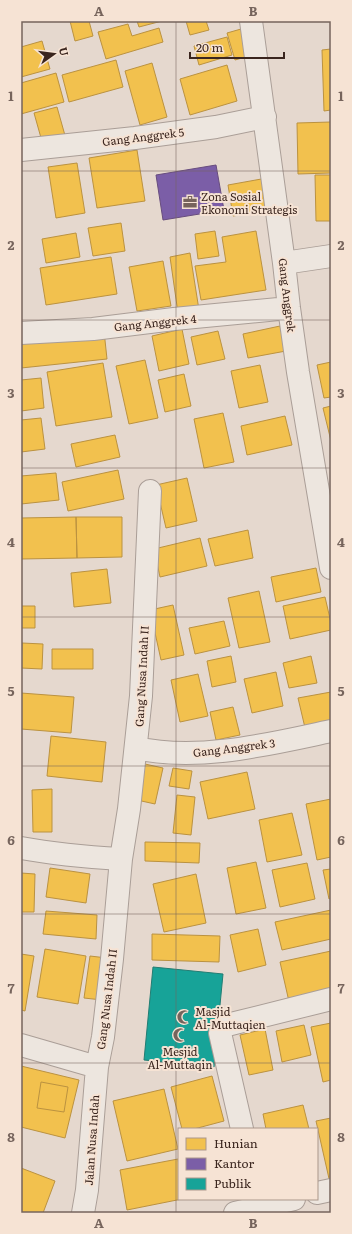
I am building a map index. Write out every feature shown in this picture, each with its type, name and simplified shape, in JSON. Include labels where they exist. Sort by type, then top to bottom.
[{"type":"street","name":"Gang Anggrek","points":[[251,21],[265,117],[289,308],[331,568]]},
{"type":"street","name":"Gang Anggrek 5","points":[[21,150],[135,138],[209,128],[265,117]]},
{"type":"street","points":[[284,263],[331,256]]},
{"type":"street","name":"Gang Anggrek 4","points":[[21,333],[93,329],[182,318],[289,308]]},
{"type":"street","name":"Gang Nusa Indah II","points":[[97,1067],[103,1037],[110,983],[121,859],[129,808],[141,696],[150,491]]},
{"type":"street","name":"Gang Anggrek 3","points":[[136,748],[153,752],[186,753],[219,751],[279,742],[331,731]]},
{"type":"street","points":[[21,848],[86,857],[121,859]]},
{"type":"street","points":[[242,1128],[220,1033],[223,1027],[331,998]]},
{"type":"street","points":[[21,1045],[97,1067]]},
{"type":"street","name":"Jalan Nusa Indah","points":[[83,1213],[87,1190],[97,1067]]},
{"type":"street","points":[[318,1193],[331,1190]]},
{"type":"street","points":[[235,1213],[259,1203],[285,1200]]},
{"type":"building: Hunian","points":[[70,21],[89,21],[93,36],[75,41]]},
{"type":"building: Hunian","points":[[137,21],[162,21],[139,27]]},
{"type":"building: Hunian","points":[[186,21],[206,21],[209,30],[190,35]]},
{"type":"building: Hunian","points":[[128,24],[132,36],[159,28],[163,42],[106,59],[98,32]]},
{"type":"building: Hunian","points":[[248,27],[256,54],[235,60],[227,33]]},
{"type":"building: Hunian","points":[[227,37],[232,55],[199,65],[194,46]]},
{"type":"building: Hunian","points":[[42,41],[50,69],[21,77],[21,47]]},
{"type":"building: Hunian","points":[[331,49],[331,110],[324,111],[322,50]]},
{"type":"building: Hunian","points":[[116,60],[123,87],[69,102],[62,75]]},
{"type":"building: Hunian","points":[[152,63],[167,117],[140,125],[125,71]]},
{"type":"building: Hunian","points":[[227,65],[237,101],[190,115],[180,79]]},
{"type":"building: Hunian","points":[[56,73],[64,102],[21,114],[21,83]]},
{"type":"building: Hunian","points":[[57,107],[66,139],[43,145],[34,113]]},
{"type":"building: Hunian","points":[[331,122],[331,173],[298,174],[297,123]]},
{"type":"building: Hunian","points":[[137,150],[145,201],[97,208],[89,158]]},
{"type":"building: Hunian","points":[[77,163],[85,213],[56,218],[48,167]]},
{"type":"building: Hunian","points":[[315,175],[331,175],[331,221],[316,221]]},
{"type":"building: Hunian","points":[[267,178],[272,210],[233,216],[228,185]]},
{"type":"building: Hunian","points":[[121,223],[125,251],[93,256],[88,228]]},
{"type":"building: Hunian","points":[[215,231],[219,256],[198,259],[195,234]]},
{"type":"building: Hunian","points":[[256,231],[266,290],[201,300],[195,266],[226,262],[222,237]]},
{"type":"building: Hunian","points":[[76,233],[80,257],[46,263],[42,239]]},
{"type":"building: Hunian","points":[[190,253],[199,310],[178,313],[170,257]]},
{"type":"building: Hunian","points":[[111,257],[117,294],[46,305],[40,268]]},
{"type":"building: Hunian","points":[[163,261],[171,306],[137,311],[129,267]]},
{"type":"building: Hunian","points":[[280,326],[286,351],[248,358],[243,334]]},
{"type":"building: Hunian","points":[[182,329],[189,364],[159,371],[152,336]]},
{"type":"building: Hunian","points":[[104,331],[107,359],[21,368],[21,339]]},
{"type":"building: Hunian","points":[[218,331],[225,359],[197,365],[191,337]]},
{"type":"building: Hunian","points":[[145,360],[158,418],[129,424],[116,366]]},
{"type":"building: Hunian","points":[[331,362],[331,397],[324,398],[317,365]]},
{"type":"building: Hunian","points":[[103,363],[112,417],[56,426],[47,372]]},
{"type":"building: Hunian","points":[[260,365],[268,402],[239,408],[231,371]]},
{"type":"building: Hunian","points":[[184,374],[191,406],[165,412],[158,380]]},
{"type":"building: Hunian","points":[[41,378],[44,408],[21,411],[21,380]]},
{"type":"building: Hunian","points":[[331,406],[331,441],[323,408]]},
{"type":"building: Hunian","points":[[223,413],[234,462],[204,468],[194,419]]},
{"type":"building: Hunian","points":[[285,416],[292,445],[247,455],[241,426]]},
{"type":"building: Hunian","points":[[41,418],[45,449],[21,452],[21,420]]},
{"type":"building: Hunian","points":[[115,435],[120,457],[76,467],[71,444]]},
{"type":"building: Hunian","points":[[118,470],[124,499],[68,511],[62,482]]},
{"type":"building: Hunian","points":[[56,473],[59,500],[21,504],[21,476]]},
{"type":"building: Hunian","points":[[187,478],[197,521],[166,528],[156,485]]},
{"type":"building: Hunian","points":[[76,517],[77,558],[21,559],[21,518]]},
{"type":"building: Hunian","points":[[76,517],[122,517],[122,557],[77,558]]},
{"type":"building: Hunian","points":[[248,530],[253,558],[215,566],[208,539]]},
{"type":"building: Hunian","points":[[200,538],[207,566],[160,577],[154,549]]},
{"type":"building: Hunian","points":[[316,568],[321,592],[276,602],[271,577]]},
{"type":"building: Hunian","points":[[107,569],[111,603],[74,607],[71,573]]},
{"type":"building: Hunian","points":[[259,591],[270,642],[239,648],[228,598]]},
{"type":"building: Hunian","points":[[325,597],[331,623],[331,630],[290,639],[283,606]]},
{"type":"building: Hunian","points":[[173,605],[184,655],[161,660],[150,610]]},
{"type":"building: Hunian","points":[[21,606],[35,606],[35,628],[21,628]]},
{"type":"building: Hunian","points":[[224,621],[230,646],[195,654],[189,628]]},
{"type":"building: Hunian","points":[[22,643],[43,644],[42,669],[21,668]]},
{"type":"building: Hunian","points":[[52,649],[93,649],[93,669],[52,669]]},
{"type":"building: Hunian","points":[[231,656],[236,682],[212,687],[207,661]]},
{"type":"building: Hunian","points":[[311,656],[317,683],[289,688],[283,663]]},
{"type":"building: Hunian","points":[[276,672],[283,706],[252,713],[244,679]]},
{"type":"building: Hunian","points":[[198,674],[208,716],[180,722],[171,680]]},
{"type":"building: Hunian","points":[[331,692],[331,727],[306,732],[298,698]]},
{"type":"building: Hunian","points":[[21,693],[74,697],[71,733],[21,729]]},
{"type":"building: Hunian","points":[[233,707],[240,735],[216,740],[210,712]]},
{"type":"building: Hunian","points":[[51,736],[106,742],[102,782],[47,776]]},
{"type":"building: Hunian","points":[[145,764],[163,768],[155,804],[137,800]]},
{"type":"building: Hunian","points":[[173,768],[192,771],[189,789],[169,786]]},
{"type":"building: Hunian","points":[[247,772],[255,809],[208,819],[200,782]]},
{"type":"building: Hunian","points":[[52,789],[52,832],[33,832],[32,790]]},
{"type":"building: Hunian","points":[[177,795],[195,797],[191,835],[173,833]]},
{"type":"building: Hunian","points":[[331,799],[331,857],[317,860],[306,804]]},
{"type":"building: Hunian","points":[[292,813],[302,855],[267,862],[259,820]]},
{"type":"building: Hunian","points":[[145,842],[200,843],[199,863],[145,861]]},
{"type":"building: Hunian","points":[[256,862],[266,908],[236,914],[227,868]]},
{"type":"building: Hunian","points":[[307,863],[315,899],[280,907],[272,870]]},
{"type":"building: Hunian","points":[[50,868],[90,874],[86,903],[46,897]]},
{"type":"building: Hunian","points":[[331,869],[331,898],[329,899],[323,870]]},
{"type":"building: Hunian","points":[[21,873],[35,874],[34,912],[21,912]]},
{"type":"building: Hunian","points":[[196,874],[206,923],[164,932],[153,884]]},
{"type":"building: Hunian","points":[[331,910],[331,939],[282,950],[275,922]]},
{"type":"building: Hunian","points":[[46,911],[97,915],[96,939],[43,934]]},
{"type":"building: Hunian","points":[[258,929],[266,965],[238,972],[230,935]]},
{"type":"building: Hunian","points":[[152,934],[220,936],[219,962],[152,960]]},
{"type":"building: Hunian","points":[[45,949],[86,956],[78,1004],[37,997]]},
{"type":"building: Hunian","points":[[331,951],[331,997],[290,1006],[280,962]]},
{"type":"building: Hunian","points":[[21,954],[34,956],[25,1011],[21,1010]]},
{"type":"building: Hunian","points":[[90,956],[107,958],[102,1000],[84,998]]},
{"type":"building: Hunian","points":[[331,1023],[331,1080],[323,1082],[311,1027]]},
{"type":"building: Hunian","points":[[304,1025],[311,1055],[282,1062],[276,1031]]},
{"type":"building: Hunian","points":[[265,1029],[273,1070],[249,1075],[240,1035]]},
{"type":"building: Hunian","points":[[21,1066],[79,1080],[65,1138],[21,1127]]},
{"type":"building: Hunian","points":[[212,1076],[224,1121],[198,1128],[182,1128],[171,1087]]},
{"type":"building: Hunian","points":[[41,1082],[68,1087],[64,1112],[37,1108]]},
{"type":"building: Hunian","points":[[164,1089],[178,1149],[127,1161],[113,1101]]},
{"type":"building: Hunian","points":[[303,1105],[309,1128],[266,1128],[263,1114]]},
{"type":"building: Hunian","points":[[331,1118],[331,1183],[330,1183],[316,1121]]},
{"type":"building: Hunian","points":[[178,1159],[178,1200],[127,1210],[120,1170]]},
{"type":"building: Hunian","points":[[21,1168],[55,1181],[43,1213],[21,1213]]},
{"type":"building: Kantor","points":[[216,165],[224,210],[163,220],[156,175]]},
{"type":"building: Publik","name":"Masjid Al-Muttaqien","points":[[153,967],[223,974],[214,1067],[144,1060]]},
{"type":"place","name":"Zona Sosial Ekonomi Strategis","points":[[190,202]]},
{"type":"place","name":"Masjid Al-Muttaqien","points":[[184,1017]]},
{"type":"place","name":"Mesjid Al-Muttaqin","points":[[180,1035]]}]
